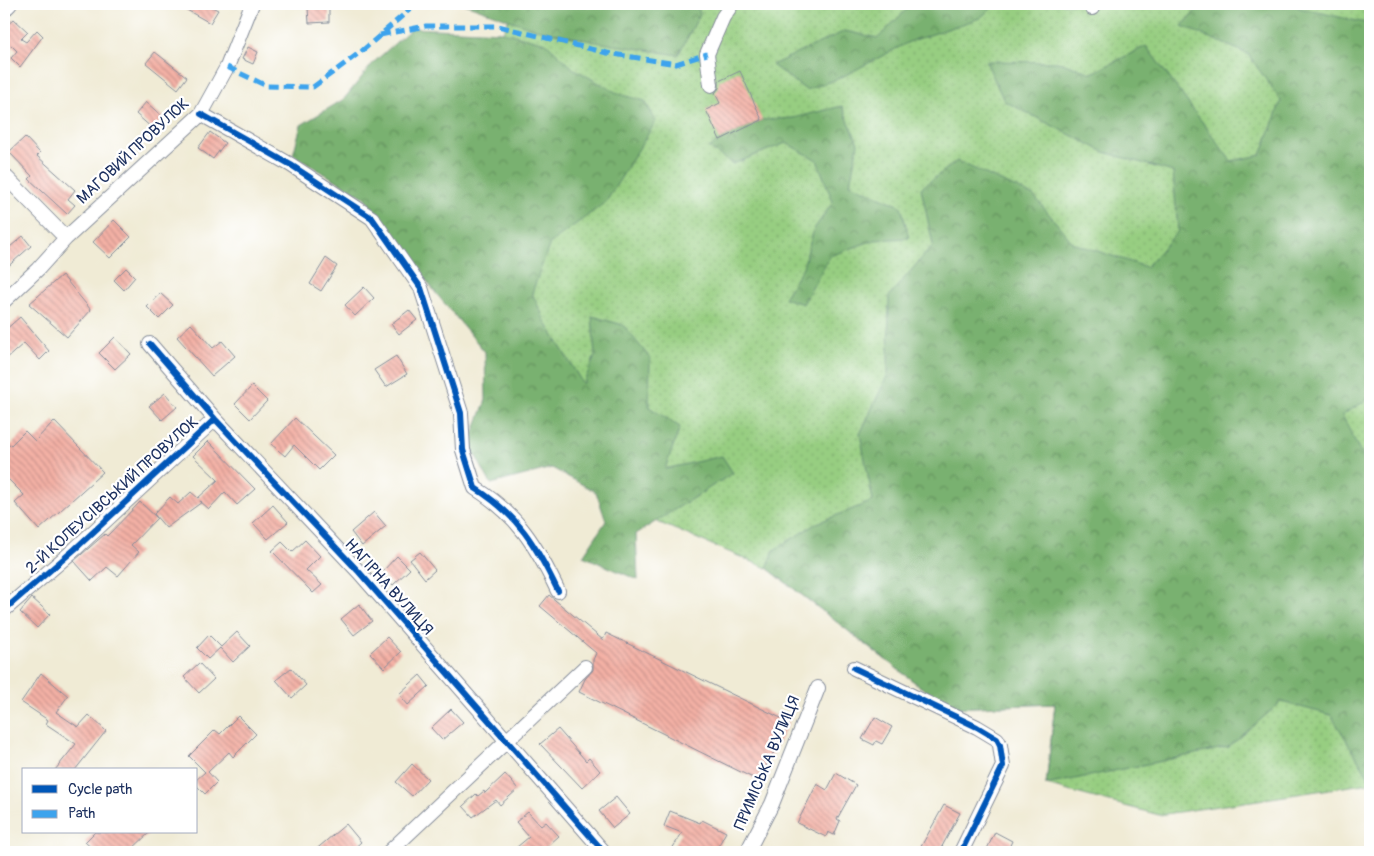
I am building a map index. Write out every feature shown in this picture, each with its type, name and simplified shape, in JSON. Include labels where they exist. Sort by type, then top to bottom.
[{"type":"street","points":[[4,10],[10,4]]},
{"type":"street","name":"МАГОВИЙ ПРОВУЛОК","points":[[4,300],[38,270],[66,238],[201,114],[227,67],[252,4]]},
{"type":"street","points":[[711,85],[707,54],[723,17],[732,4]]},
{"type":"street","points":[[201,114],[291,164],[372,218],[421,288],[461,413],[464,450],[474,488],[499,503],[530,539],[558,591]]},
{"type":"street","points":[[4,175],[66,238]]},
{"type":"street","name":"НАГІРНА ВУЛИЦЯ","points":[[150,344],[215,419],[359,572],[604,852]]},
{"type":"street","name":"2-Й КОЛЕУСІВСЬКИЙ ПРОВУЛОК","points":[[4,610],[75,549],[215,419]]},
{"type":"street","points":[[389,852],[585,666]]},
{"type":"street","points":[[854,668],[977,727],[997,739],[1003,766],[961,852]]},
{"type":"street","name":"ПРИМІСЬКА ВУЛИЦЯ","points":[[747,852],[772,804],[818,688]]},
{"type":"green space","points":[[465,4],[697,4],[700,14],[678,55],[596,42],[535,29]]},
{"type":"green space","points":[[515,4],[1370,4],[1370,783],[1159,815],[1046,785],[1055,704],[948,708],[767,568],[643,516],[422,220]]},
{"type":"green space","points":[[912,4],[996,4],[980,18],[909,42],[840,78],[806,90],[772,65],[845,31],[878,38]]},
{"type":"green space","points":[[1202,4],[1293,4],[1300,8],[1370,24],[1370,398],[1342,415],[1370,471],[1370,779],[1331,715],[1281,702],[1229,747],[1046,785],[1055,704],[948,708],[767,568],[774,550],[817,523],[873,501],[860,434],[888,374],[889,296],[933,245],[921,188],[957,161],[1034,196],[1073,243],[1146,267],[1178,231],[1173,172],[1104,152],[1004,101],[986,61],[1058,62],[1092,73],[1146,46],[1231,161],[1261,155],[1281,101],[1248,54],[1182,26]]},
{"type":"green space","points":[[412,28],[503,32],[546,43],[574,69],[619,94],[645,101],[656,121],[606,202],[550,243],[532,293],[546,323],[583,384],[595,356],[592,316],[623,325],[650,358],[649,407],[680,427],[665,469],[722,456],[733,473],[636,534],[638,580],[583,556],[606,521],[596,492],[552,468],[491,484],[469,444],[486,400],[485,352],[435,292],[364,197],[293,155],[301,125],[344,99],[374,62]]},
{"type":"green space","points":[[842,106],[858,143],[850,184],[901,206],[909,238],[874,240],[830,256],[803,304],[784,298],[803,267],[814,229],[833,202],[817,160],[786,143],[733,164],[709,148],[720,140],[762,120],[793,118]]},
{"type":"building","points":[[176,4],[206,4],[218,10],[210,23]]},
{"type":"building","points":[[314,4],[329,4],[329,22],[309,23],[308,8],[314,8]]},
{"type":"building","points":[[14,19],[28,32],[21,39],[26,42],[37,30],[43,36],[20,67],[11,58],[17,51],[4,38],[4,26]]},
{"type":"building","points":[[248,47],[258,52],[253,64],[242,59]]},
{"type":"building","points":[[155,52],[187,77],[178,89],[146,63]]},
{"type":"building","points":[[740,71],[762,120],[720,140],[706,110],[720,103],[715,93],[719,88],[719,81]]},
{"type":"building","points":[[146,102],[164,118],[153,129],[136,114]]},
{"type":"building","points":[[210,132],[225,143],[213,159],[198,148]]},
{"type":"building","points":[[25,137],[40,153],[37,156],[75,190],[68,199],[75,205],[67,214],[29,179],[32,176],[9,152]]},
{"type":"building","points":[[114,220],[131,237],[110,258],[93,242]]},
{"type":"building","points":[[23,236],[31,246],[4,270],[4,252]]},
{"type":"building","points":[[326,258],[337,266],[321,291],[310,284]]},
{"type":"building","points":[[126,268],[135,277],[124,290],[114,280]]},
{"type":"building","points":[[62,275],[91,310],[67,337],[29,304]]},
{"type":"building","points":[[364,287],[374,298],[355,316],[345,305]]},
{"type":"building","points":[[160,293],[173,305],[159,319],[147,307]]},
{"type":"building","points":[[409,310],[417,320],[399,334],[391,324]]},
{"type":"building","points":[[20,317],[49,351],[40,360],[24,343],[4,361],[4,331]]},
{"type":"building","points":[[191,324],[213,348],[222,341],[235,356],[212,376],[177,337]]},
{"type":"building","points":[[115,337],[131,354],[115,369],[99,353]]},
{"type":"building","points":[[396,356],[407,374],[386,387],[374,370]]},
{"type":"building","points":[[252,386],[267,401],[250,419],[235,404]]},
{"type":"building","points":[[165,393],[177,407],[162,420],[149,406]]},
{"type":"building","points":[[295,418],[334,455],[319,470],[294,445],[285,456],[271,444]]},
{"type":"building","points":[[54,421],[103,472],[39,530],[15,503],[24,495],[4,475],[4,439],[10,446],[25,431],[35,441]]},
{"type":"building","points":[[208,441],[255,489],[237,505],[225,492],[209,509],[202,502],[166,528],[154,514],[170,497],[178,504],[191,492],[198,498],[218,480],[193,456]]},
{"type":"building","points":[[140,502],[157,518],[131,545],[139,552],[118,576],[107,567],[92,581],[74,561],[105,534],[107,536]]},
{"type":"building","points":[[273,505],[288,522],[268,539],[253,523]]},
{"type":"building","points":[[374,512],[386,526],[362,546],[351,532]]},
{"type":"building","points":[[305,540],[320,556],[306,570],[322,585],[313,593],[272,551],[282,542],[292,552]]},
{"type":"building","points":[[420,552],[435,570],[425,579],[410,560]]},
{"type":"building","points":[[397,556],[410,569],[393,585],[381,573]]},
{"type":"building","points":[[549,595],[603,640],[606,633],[789,722],[759,781],[579,692],[585,679],[593,670],[593,660],[596,653],[540,606]]},
{"type":"building","points":[[32,598],[50,614],[37,628],[20,612]]},
{"type":"building","points":[[359,604],[372,621],[354,635],[341,619]]},
{"type":"building","points":[[237,632],[250,646],[233,662],[220,648],[208,659],[197,648],[209,635],[221,647]]},
{"type":"building","points":[[387,637],[401,652],[384,668],[370,653]]},
{"type":"building","points":[[199,663],[214,679],[199,693],[184,677]]},
{"type":"building","points":[[291,668],[306,685],[292,698],[276,680]]},
{"type":"building","points":[[41,673],[68,696],[56,712],[78,727],[89,715],[106,731],[77,768],[57,768],[76,744],[46,724],[48,720],[21,702]]},
{"type":"building","points":[[420,675],[429,686],[408,705],[399,694]]},
{"type":"building","points":[[451,709],[463,722],[442,740],[431,728]]},
{"type":"building","points":[[238,716],[256,734],[233,757],[229,752],[208,772],[217,782],[205,794],[198,787],[198,778],[205,772],[189,756],[215,730],[220,734]]},
{"type":"building","points":[[875,717],[892,727],[882,744],[876,741],[874,745],[862,739]]},
{"type":"building","points":[[558,729],[586,761],[589,758],[600,771],[582,788],[540,744]]},
{"type":"building","points":[[412,764],[428,779],[412,796],[396,782]]},
{"type":"building","points":[[836,773],[856,785],[837,819],[840,821],[834,835],[828,832],[826,837],[797,823],[817,784],[827,790]]},
{"type":"building","points":[[505,774],[518,789],[500,805],[496,800],[473,817],[463,806],[476,794],[478,796],[484,791],[485,793]]},
{"type":"building","points":[[616,797],[630,814],[613,828],[599,811]]},
{"type":"building","points":[[944,805],[960,813],[939,852],[918,852]]},
{"type":"building","points":[[670,811],[700,823],[702,820],[726,832],[715,852],[670,852],[682,833],[664,826]]},
{"type":"building","points":[[528,812],[541,826],[546,822],[559,836],[541,852],[511,852],[529,837],[516,822]]},
{"type":"building","points":[[346,824],[361,842],[350,852],[313,852]]},
{"type":"building","points":[[995,832],[1012,841],[1007,852],[993,852],[987,849]]},
{"type":"building","points":[[93,834],[148,834],[129,852],[96,852],[85,842]]},
{"type":"marked path","points":[[227,67],[267,86],[313,87],[362,51],[409,10],[413,4]]},
{"type":"marked path","points":[[380,35],[426,26],[498,26],[607,53],[676,64],[707,54]]},
{"type":"cycle path","points":[[201,114],[291,165],[372,218],[421,288],[461,413],[463,450],[475,488],[503,509],[524,532],[542,559],[558,591]]},
{"type":"cycle path","points":[[150,344],[215,419],[359,572],[604,852]]},
{"type":"cycle path","points":[[4,610],[75,549],[215,419]]},
{"type":"cycle path","points":[[854,668],[977,727],[997,739],[1000,745],[1003,766],[961,852]]}]
